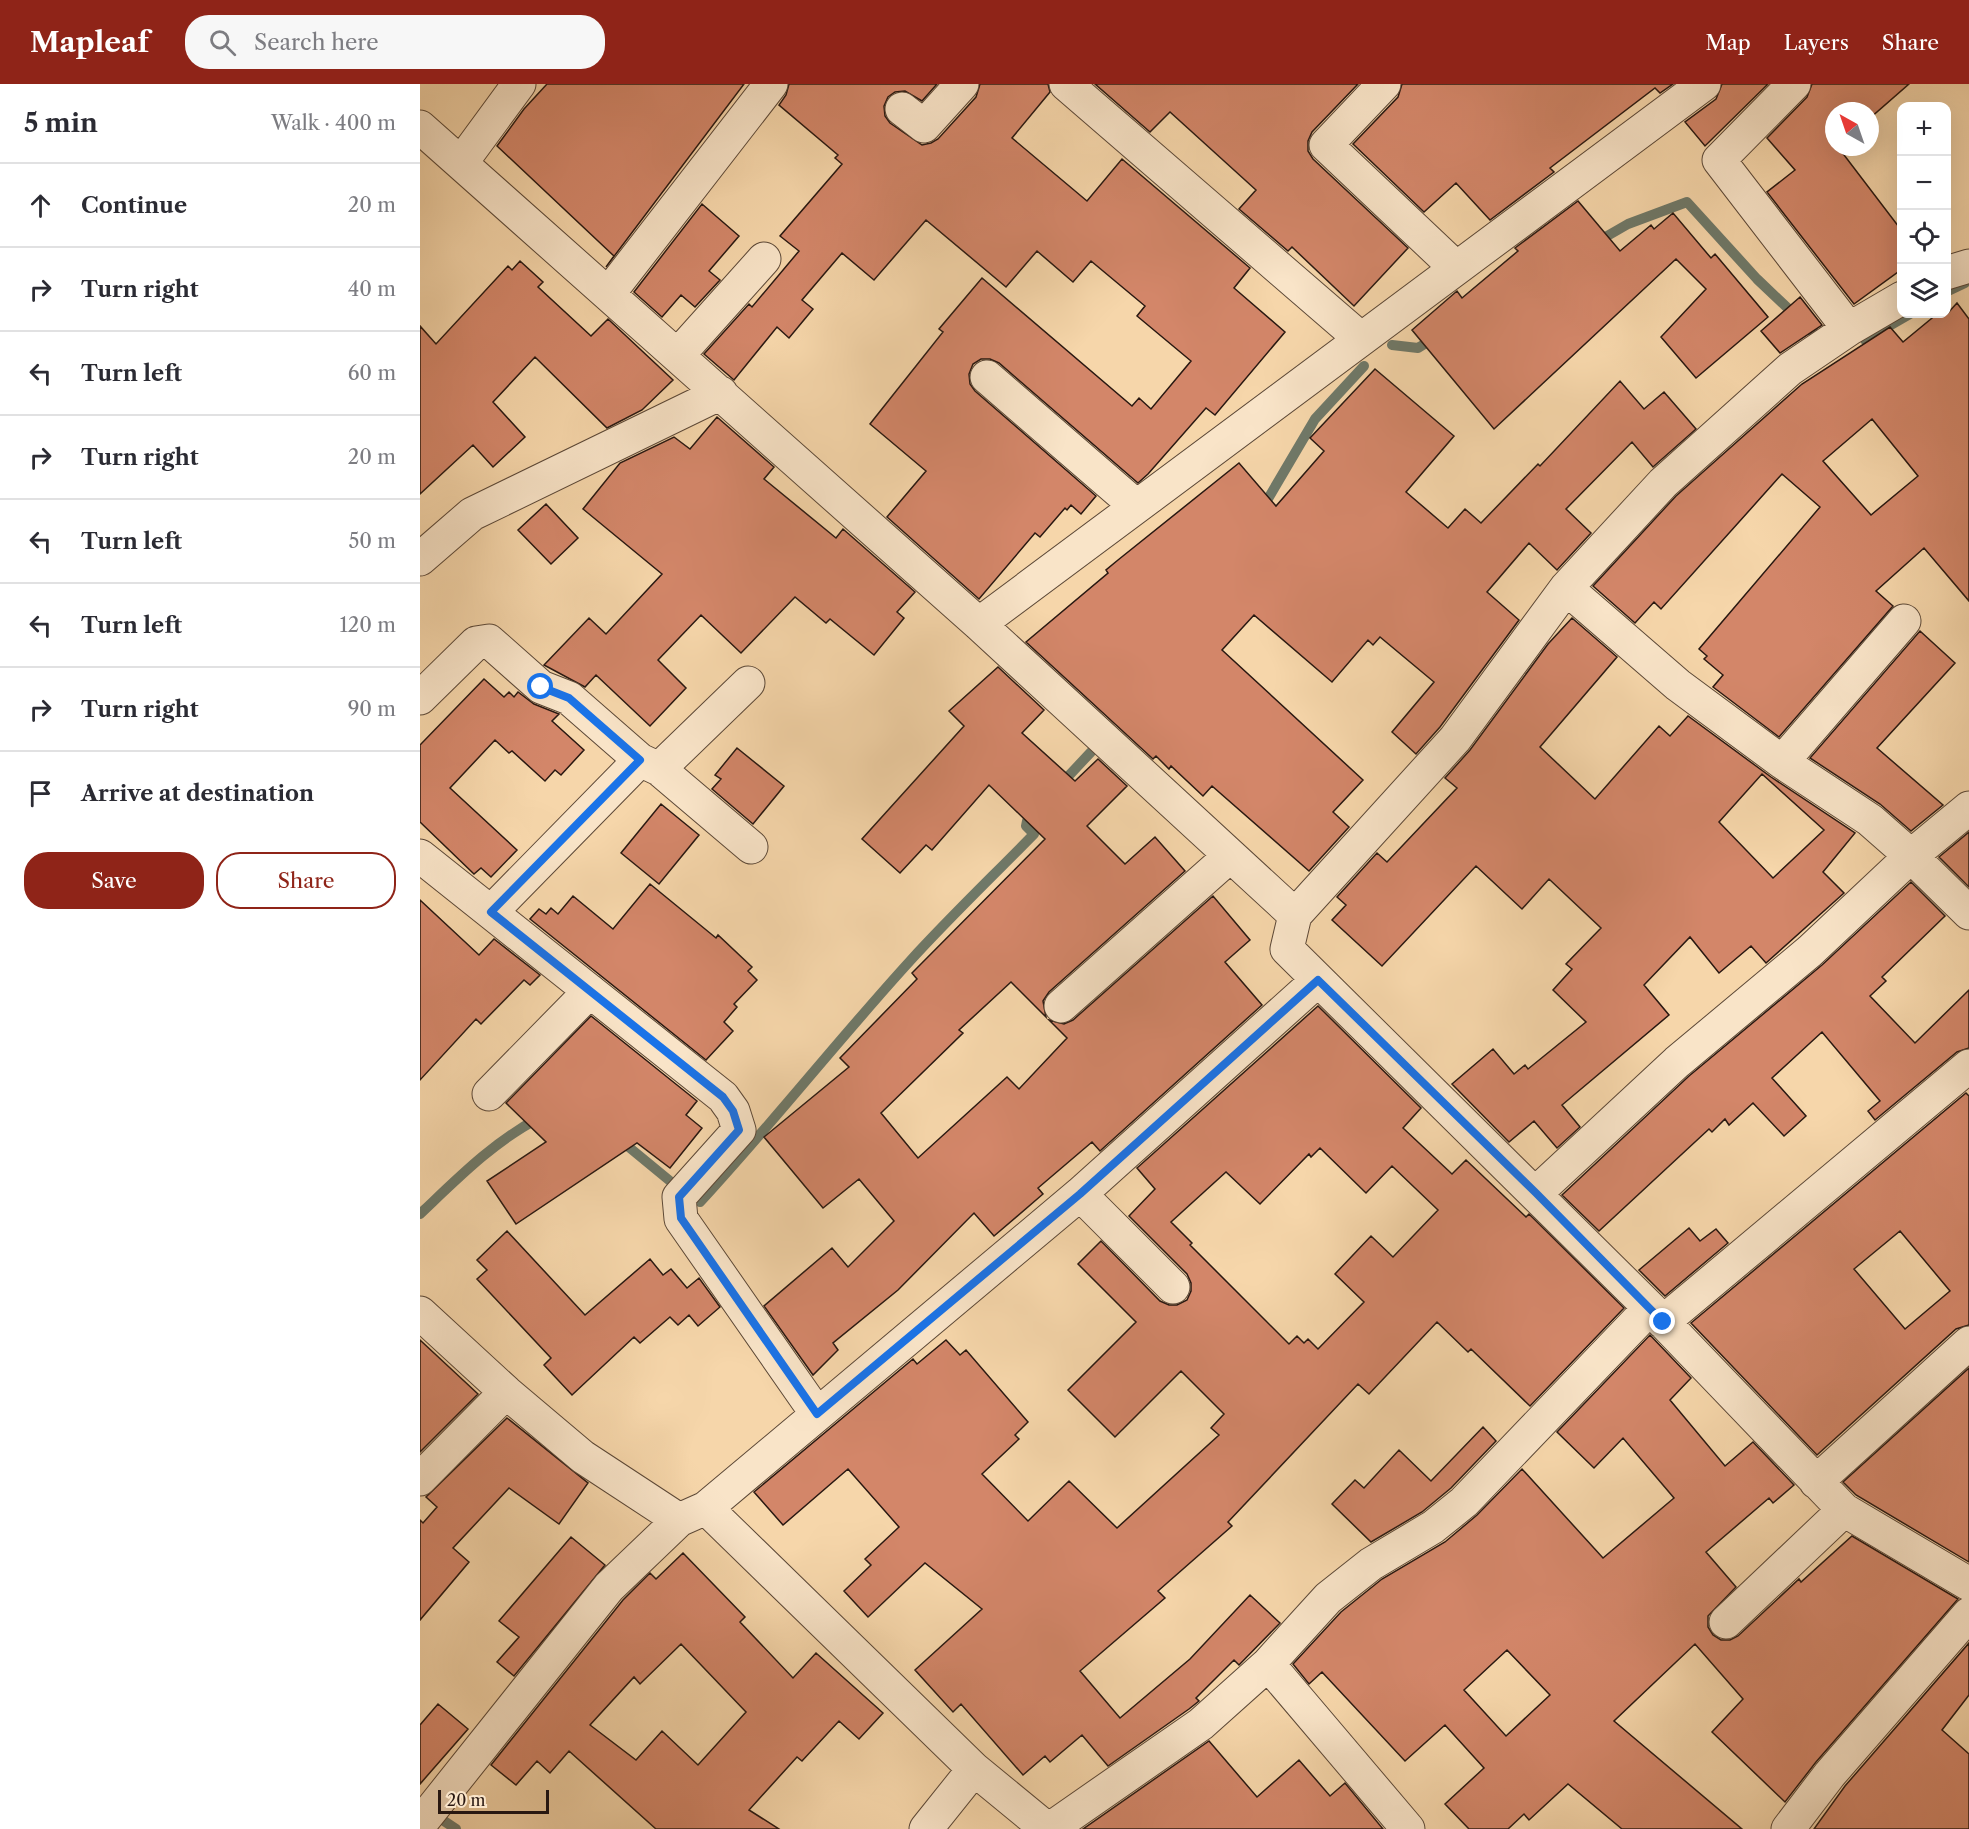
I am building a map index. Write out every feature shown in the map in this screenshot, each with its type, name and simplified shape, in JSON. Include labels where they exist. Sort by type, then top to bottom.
[{"type":"street","points":[[461,163],[519,84]]},
{"type":"street","points":[[609,293],[771,84]]},
{"type":"street","points":[[902,109],[924,126],[962,84]]},
{"type":"street","points":[[1066,84],[1361,339]]},
{"type":"street","points":[[1384,84],[1326,145],[1456,268]]},
{"type":"street","points":[[979,624],[1704,84]]},
{"type":"street","points":[[1794,84],[1719,160],[1849,329]]},
{"type":"street","points":[[420,127],[722,393],[979,624],[1295,915]]},
{"type":"street","points":[[678,355],[764,259]]},
{"type":"street","points":[[1951,272],[1969,266]]},
{"type":"street","points":[[1897,301],[1849,329],[1790,369],[1663,483],[1566,588],[1455,739],[1295,915],[1287,950],[1536,1193],[1844,1510],[1969,1584]]},
{"type":"street","points":[[987,377],[1136,506]]},
{"type":"street","points":[[420,559],[472,514],[722,393]]},
{"type":"street","points":[[1566,588],[1678,685],[1782,762],[1870,820],[1911,856],[1969,913]]},
{"type":"street","points":[[1782,762],[1904,621]]},
{"type":"street","points":[[420,698],[476,643],[489,641],[541,687],[569,698],[751,847]]},
{"type":"street","points":[[491,912],[649,765],[748,683]]},
{"type":"street","points":[[1536,1193],[1677,1062],[1810,951],[1911,856],[1969,808]]},
{"type":"street","points":[[420,856],[723,1097],[733,1111],[739,1130],[679,1197],[681,1218],[817,1414]]},
{"type":"street","points":[[1061,1006],[1230,856]]},
{"type":"street","points":[[420,1824],[609,1587],[693,1514],[817,1414],[1080,1194],[1318,980]]},
{"type":"street","points":[[489,1094],[590,991]]},
{"type":"street","points":[[420,1313],[506,1392],[584,1457],[693,1514],[974,1769],[1049,1829],[1202,1724],[1268,1664],[1329,1598],[1371,1564],[1433,1527],[1464,1502],[1657,1315],[1969,1066]]},
{"type":"street","points":[[1080,1194],[1173,1287]]},
{"type":"street","points":[[1816,1482],[1969,1343]]},
{"type":"street","points":[[420,1479],[506,1392]]},
{"type":"street","points":[[1726,1622],[1844,1510]]},
{"type":"street","points":[[1788,1829],[1830,1774],[1969,1614]]},
{"type":"street","points":[[1268,1664],[1408,1829]]},
{"type":"street","points":[[926,1829],[974,1769]]},
{"type":"building","points":[[547,84],[744,84],[606,267],[614,256],[497,146],[524,109]]},
{"type":"building","points":[[789,84],[937,84],[922,101],[905,91],[895,92],[888,97],[884,106],[885,116],[890,123],[922,145],[938,139],[976,97],[980,84],[1048,84],[1050,92],[1012,138],[1087,201],[1122,159],[1250,268],[1234,288],[1285,332],[1215,415],[1206,408],[1138,483],[999,363],[990,359],[981,359],[973,364],[969,374],[970,384],[975,391],[1096,496],[1081,514],[1071,505],[1067,510],[1065,508],[1040,537],[1035,533],[979,599],[887,517],[926,471],[870,424],[943,332],[939,329],[982,278],[1132,406],[1139,398],[1151,409],[1191,361],[1137,316],[1145,306],[1091,261],[1073,282],[1037,251],[1006,287],[926,220],[874,280],[842,253],[802,300],[813,309],[789,338],[777,327],[734,380],[704,354],[749,304],[752,307],[799,251],[780,236],[842,164],[835,158],[838,155],[779,105],[786,95]]},
{"type":"building","points":[[1095,84],[1358,84],[1312,132],[1308,141],[1308,151],[1313,159],[1408,248],[1354,306],[1292,247],[1288,251],[1239,209],[1256,190],[1170,112],[1150,132]]},
{"type":"building","points":[[1402,84],[1673,84],[1660,93],[1655,88],[1550,168],[1554,172],[1490,220],[1456,183],[1424,212],[1353,144],[1398,97]]},
{"type":"building","points":[[1722,84],[1768,84],[1705,146],[1685,122],[1716,99]]},
{"type":"building","points":[[1812,84],[1909,84],[1879,110],[1879,102],[1825,102],[1825,156],[1845,156],[1897,224],[1897,273],[1854,304],[1767,192],[1795,170],[1767,138],[1807,97]]},
{"type":"building","points":[[1578,201],[1620,251],[1651,225],[1654,229],[1673,213],[1711,258],[1715,254],[1768,317],[1696,378],[1661,337],[1706,289],[1676,259],[1494,429],[1412,330],[1457,291],[1462,298],[1518,251],[1515,248]]},
{"type":"building","points":[[702,204],[739,236],[709,271],[720,280],[695,307],[681,295],[662,317],[634,292]]},
{"type":"building","points":[[520,261],[543,282],[538,287],[591,336],[608,319],[673,380],[642,410],[607,428],[535,357],[493,402],[525,437],[493,467],[473,445],[420,494],[420,326],[436,344],[508,266],[512,270]]},
{"type":"building","points":[[1800,297],[1822,325],[1780,353],[1761,331]]},
{"type":"building","points":[[1957,303],[1969,319],[1969,601],[1924,548],[1876,591],[1893,606],[1779,737],[1713,687],[1723,675],[1704,659],[1707,656],[1699,649],[1820,507],[1782,474],[1661,609],[1654,602],[1635,623],[1593,586],[1676,496],[1802,384],[1890,327],[1903,342],[1932,318],[1951,318],[1951,310]],"holes":[[[1872,419],[1918,476],[1871,515],[1823,461]]]},
{"type":"building","points":[[1375,369],[1454,436],[1406,492],[1448,528],[1465,509],[1481,523],[1538,464],[1540,466],[1620,381],[1644,409],[1664,392],[1696,429],[1653,467],[1632,442],[1566,509],[1591,533],[1557,570],[1529,543],[1487,592],[1519,620],[1440,727],[1416,754],[1392,732],[1434,682],[1380,637],[1373,645],[1368,640],[1332,682],[1254,615],[1222,650],[1363,780],[1333,812],[1349,827],[1309,871],[1212,786],[1203,796],[1171,766],[1169,769],[1156,756],[1153,759],[1026,642],[1108,573],[1106,570],[1239,463],[1276,506],[1324,451],[1310,438]]},
{"type":"building","points":[[717,417],[774,467],[764,479],[836,538],[843,529],[915,592],[897,612],[904,618],[874,655],[830,619],[826,623],[795,597],[741,653],[701,615],[658,660],[686,688],[650,726],[596,675],[585,687],[544,665],[589,618],[606,634],[662,574],[583,509],[620,463],[674,437],[690,449]]},
{"type":"building","points":[[546,504],[578,538],[551,564],[518,530]]},
{"type":"building","points":[[1572,618],[1617,657],[1540,747],[1595,799],[1659,726],[1670,736],[1688,716],[1771,777],[1855,833],[1823,872],[1844,893],[1766,963],[1751,946],[1719,973],[1690,937],[1644,985],[1669,1015],[1562,1105],[1580,1127],[1557,1148],[1534,1121],[1509,1142],[1452,1084],[1493,1049],[1514,1074],[1525,1065],[1528,1069],[1586,1022],[1553,990],[1572,969],[1566,964],[1601,928],[1549,879],[1522,909],[1476,866],[1382,966],[1332,920],[1346,905],[1337,897],[1377,853],[1387,862],[1457,788],[1445,778],[1470,750],[1548,644]],"holes":[[[1762,774],[1824,830],[1773,878],[1719,822]]]},
{"type":"building","points":[[1920,631],[1955,663],[1877,748],[1943,805],[1911,831],[1880,804],[1810,758]]},
{"type":"building","points":[[998,667],[1044,710],[1022,733],[1075,781],[1098,759],[1127,786],[1087,826],[1125,864],[1155,837],[1185,871],[1049,992],[1043,1001],[1046,1017],[1011,982],[959,1030],[963,1033],[881,1113],[918,1158],[1007,1077],[1019,1089],[1067,1038],[1049,1020],[1064,1024],[1073,1020],[1213,896],[1250,940],[1225,962],[1262,1005],[1100,1151],[1092,1142],[1038,1188],[1043,1194],[994,1236],[974,1213],[898,1290],[833,1343],[838,1350],[813,1375],[764,1306],[832,1248],[848,1267],[894,1221],[859,1179],[823,1208],[764,1137],[849,1067],[840,1058],[917,979],[912,973],[1045,839],[989,785],[932,850],[926,845],[900,873],[862,839],[964,726],[949,711]]},
{"type":"building","points":[[484,679],[504,697],[509,692],[514,697],[518,692],[534,704],[559,714],[552,721],[584,750],[561,775],[555,770],[545,781],[512,751],[509,753],[495,740],[450,788],[517,850],[491,877],[481,868],[474,874],[420,822],[420,745]]},
{"type":"building","points":[[737,748],[784,786],[753,824],[712,789],[721,779],[715,775]]},
{"type":"building","points":[[661,804],[699,835],[659,884],[621,853]]},
{"type":"building","points":[[1969,832],[1969,887],[1939,857]]},
{"type":"building","points":[[1911,882],[1945,916],[1882,977],[1886,981],[1870,996],[1915,1043],[1969,990],[1969,1048],[1957,1052],[1875,1120],[1868,1111],[1880,1101],[1822,1032],[1772,1078],[1806,1116],[1784,1136],[1753,1103],[1729,1125],[1725,1119],[1712,1132],[1709,1129],[1599,1231],[1562,1195],[1689,1076],[1822,965]]},
{"type":"building","points":[[650,884],[716,938],[718,935],[752,967],[748,971],[757,980],[734,1004],[737,1007],[724,1022],[733,1031],[706,1060],[530,919],[539,909],[546,914],[551,908],[558,914],[573,896],[613,929]]},
{"type":"building","points":[[420,900],[479,955],[494,939],[540,975],[530,985],[524,980],[481,1024],[476,1019],[420,1080]]},
{"type":"building","points":[[1318,1006],[1421,1108],[1403,1128],[1452,1174],[1466,1160],[1526,1217],[1529,1214],[1624,1308],[1530,1406],[1471,1349],[1468,1352],[1437,1322],[1369,1394],[1358,1384],[1228,1522],[1232,1526],[1158,1591],[1165,1598],[1080,1671],[1120,1718],[1190,1659],[1250,1595],[1280,1623],[1239,1665],[1234,1660],[1196,1698],[1199,1701],[1108,1766],[1082,1735],[1050,1762],[1045,1756],[1023,1775],[961,1704],[953,1712],[915,1670],[982,1609],[925,1563],[868,1617],[844,1591],[871,1565],[865,1559],[899,1527],[848,1469],[783,1525],[754,1492],[913,1359],[917,1364],[946,1340],[960,1355],[966,1350],[1028,1422],[1015,1435],[1019,1439],[982,1474],[1028,1521],[1069,1481],[1117,1528],[1219,1435],[1211,1428],[1224,1414],[1181,1371],[1115,1437],[1068,1390],[1136,1322],[1078,1264],[1101,1241],[1160,1301],[1169,1305],[1177,1305],[1187,1300],[1191,1291],[1191,1283],[1187,1274],[1129,1216],[1155,1189],[1137,1168]],"holes":[[[1320,1148],[1366,1193],[1392,1166],[1438,1210],[1393,1257],[1371,1236],[1335,1274],[1364,1302],[1318,1349],[1308,1339],[1304,1343],[1297,1336],[1289,1344],[1190,1245],[1192,1243],[1171,1222],[1226,1172],[1260,1204],[1309,1154],[1311,1157]]]},
{"type":"building","points":[[591,1016],[697,1101],[686,1115],[702,1128],[670,1168],[637,1143],[516,1224],[487,1181],[546,1142],[506,1103]]},
{"type":"building","points":[[1966,1093],[1969,1096],[1969,1325],[1956,1329],[1817,1455],[1691,1323]],"holes":[[[1900,1231],[1950,1291],[1905,1329],[1854,1269]]]},
{"type":"building","points":[[1689,1228],[1700,1241],[1716,1229],[1728,1243],[1665,1296],[1639,1270]]},
{"type":"building","points":[[507,1231],[585,1315],[650,1259],[663,1275],[671,1269],[687,1288],[699,1278],[720,1307],[698,1326],[689,1315],[678,1325],[670,1317],[640,1343],[634,1337],[572,1395],[544,1365],[551,1358],[477,1279],[487,1270],[477,1260]]},
{"type":"building","points":[[1650,1335],[1691,1378],[1670,1400],[1725,1466],[1753,1442],[1794,1485],[1773,1503],[1769,1498],[1706,1552],[1736,1587],[1708,1616],[1708,1627],[1713,1635],[1721,1640],[1730,1640],[1738,1636],[1799,1579],[1801,1582],[1852,1536],[1958,1599],[1816,1762],[1785,1802],[1712,1732],[1743,1699],[1695,1644],[1614,1721],[1742,1829],[1622,1829],[1568,1784],[1529,1820],[1524,1814],[1508,1829],[1469,1829],[1445,1804],[1484,1768],[1445,1725],[1405,1761],[1322,1672],[1309,1684],[1293,1664],[1341,1612],[1382,1579],[1445,1542],[1477,1515],[1522,1469],[1603,1558],[1674,1498],[1623,1438],[1594,1468],[1557,1432]],"holes":[[[1507,1650],[1550,1695],[1506,1736],[1464,1690]]]},
{"type":"building","points":[[420,1340],[478,1394],[420,1452]]},
{"type":"building","points":[[1969,1368],[1969,1562],[1856,1495],[1843,1482]]},
{"type":"building","points":[[507,1418],[588,1483],[559,1524],[509,1488],[453,1548],[469,1562],[420,1620],[420,1520],[423,1523],[437,1507],[426,1497]]},
{"type":"building","points":[[1483,1427],[1496,1441],[1451,1488],[1422,1512],[1371,1542],[1332,1504],[1355,1480],[1364,1488],[1399,1450],[1431,1481]]},
{"type":"building","points":[[571,1537],[605,1565],[514,1676],[497,1662],[519,1637],[499,1621]]},
{"type":"building","points":[[683,1553],[745,1617],[740,1622],[793,1678],[816,1653],[883,1713],[859,1739],[839,1721],[802,1761],[797,1757],[749,1810],[779,1829],[656,1829],[569,1751],[550,1773],[537,1761],[516,1785],[491,1765],[623,1600],[650,1573],[656,1579]],"holes":[[[681,1644],[746,1712],[698,1765],[662,1731],[636,1760],[590,1725],[634,1677],[640,1684]]]},
{"type":"building","points":[[1969,1643],[1969,1695],[1942,1730],[1969,1754],[1969,1829],[1814,1829],[1845,1786]]},
{"type":"building","points":[[438,1704],[468,1729],[420,1784],[420,1725]]},
{"type":"building","points":[[1209,1741],[1257,1797],[1299,1760],[1330,1796],[1345,1783],[1383,1829],[1083,1829]]},
{"type":"waterway","points":[[1595,243],[1628,224],[1687,202],[1757,279],[1816,335]]},
{"type":"waterway","points":[[1951,290],[1965,283]]},
{"type":"waterway","points":[[1865,340],[1903,318]]},
{"type":"waterway","points":[[1392,345],[1418,348],[1434,338]]},
{"type":"waterway","points":[[1262,509],[1315,419],[1364,366]]},
{"type":"waterway","points":[[1061,784],[1091,752]]},
{"type":"waterway","points":[[700,1202],[910,961],[1034,834],[1026,826],[1027,821],[1036,811]]},
{"type":"waterway","points":[[420,1214],[491,1150],[539,1118]]},
{"type":"waterway","points":[[619,1139],[670,1181]]},
{"type":"waterway","points":[[438,1817],[456,1829]]},
{"type":"route","points":[[541,687],[569,698],[640,760],[491,912],[723,1097],[733,1111],[739,1130],[679,1197],[681,1218],[817,1414],[1080,1194],[1318,980],[1536,1193],[1663,1322]]}]
